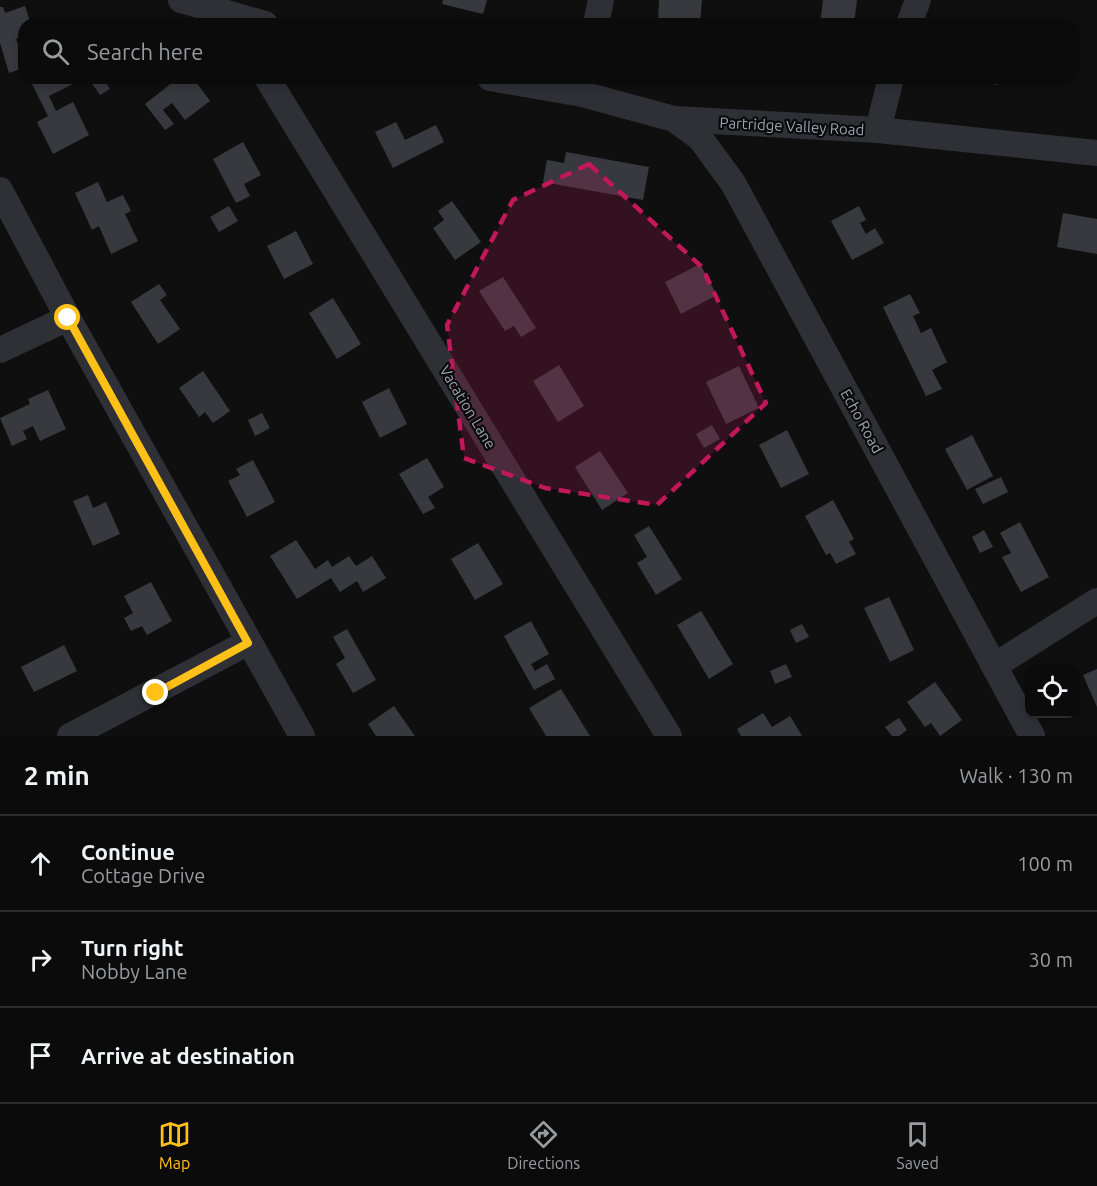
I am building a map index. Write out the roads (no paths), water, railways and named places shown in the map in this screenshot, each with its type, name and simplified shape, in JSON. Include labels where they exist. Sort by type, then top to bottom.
[{"type":"street","points":[[181,0],[228,18]]},
{"type":"street","points":[[597,18],[600,0]]},
{"type":"street","points":[[911,18],[918,0]]},
{"type":"street","name":"Vacation Lane","points":[[271,84],[669,736]]},
{"type":"street","name":"Partridge Valley Road","points":[[560,84],[584,86],[674,119],[878,130],[1097,153]]},
{"type":"street","points":[[878,130],[890,84]]},
{"type":"street","name":"Echo Road","points":[[674,119],[700,138],[733,183],[1032,736]]},
{"type":"street","points":[[0,190],[68,318],[302,736]]},
{"type":"street","points":[[0,350],[68,318]]},
{"type":"street","points":[[994,666],[1097,602]]},
{"type":"street","points":[[70,736],[248,643]]}]
